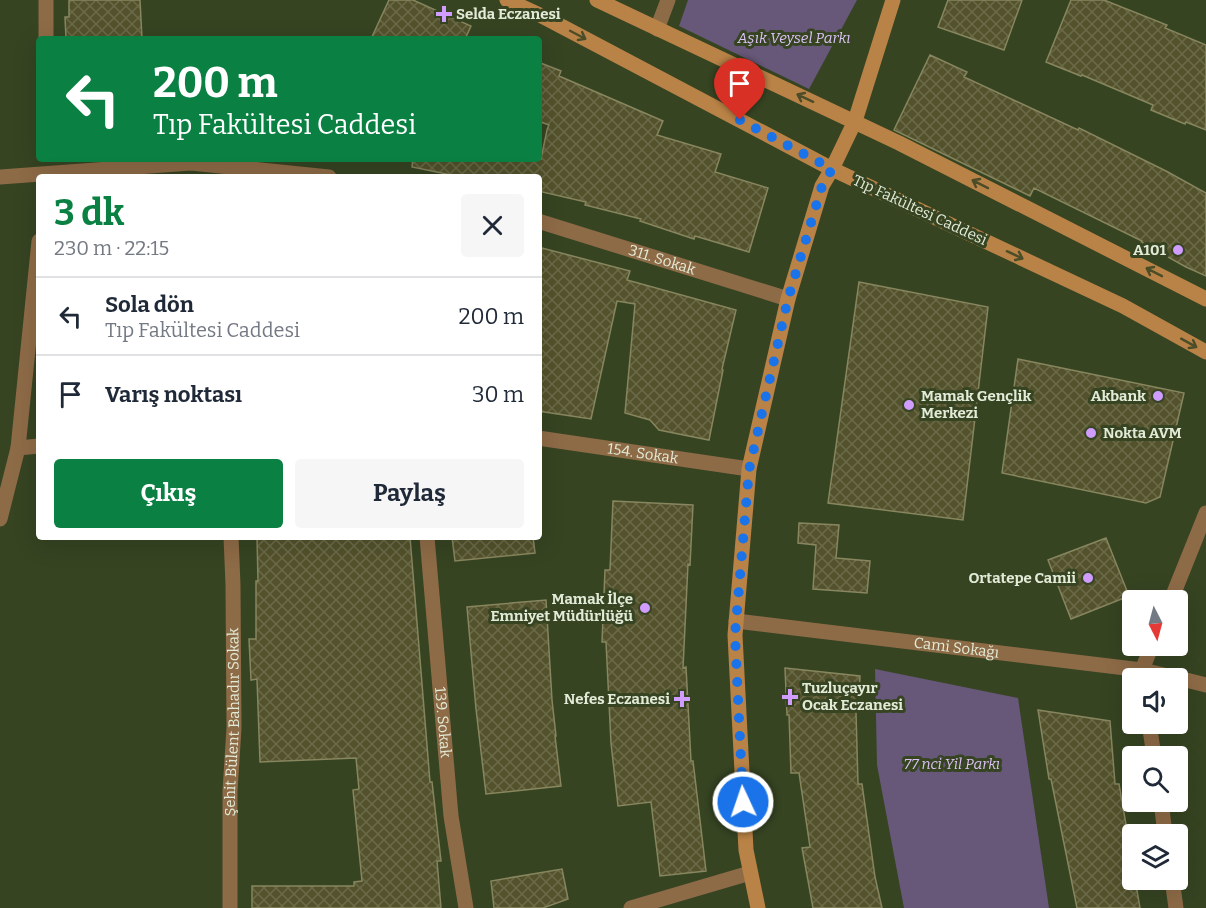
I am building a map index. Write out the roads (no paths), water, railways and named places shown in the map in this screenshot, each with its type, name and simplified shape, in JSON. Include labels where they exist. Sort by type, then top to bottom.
[{"type":"main road","name":"Tıp Fakültesi Caddesi","points":[[507,0],[542,16],[832,169],[1123,306],[1206,352]]},
{"type":"main road","points":[[597,0],[855,121],[1206,298]]},
{"type":"main road","points":[[758,908],[746,850],[735,635],[749,470],[788,299],[822,186],[855,121],[893,0]]},
{"type":"street","points":[[46,0],[46,36]]},
{"type":"street","points":[[657,29],[668,0]]},
{"type":"street","points":[[0,177],[46,170],[191,163],[299,174]]},
{"type":"street","name":"311. Sokak","points":[[542,222],[788,299]]},
{"type":"street","points":[[0,519],[18,448],[36,271]]},
{"type":"street","name":"154. Sokak","points":[[542,439],[749,470]]},
{"type":"street","points":[[18,448],[36,446]]},
{"type":"street","points":[[1174,590],[1206,513]]},
{"type":"street","name":"Şehit Bülent Bahadır Sokak","points":[[230,908],[230,791],[234,728],[231,540]]},
{"type":"street","name":"139. Sokak","points":[[427,540],[451,816],[466,908]]},
{"type":"street","name":"Cami Sokağı","points":[[736,621],[1122,671]]},
{"type":"street","name":"Cami Sokağı","points":[[1188,681],[1206,685]]},
{"type":"street","points":[[631,908],[750,873]]},
{"type":"street","points":[[1174,890],[1176,908]]},
{"type":"place","name":"Selda Eczanesi","points":[[444,14]]},
{"type":"place","name":"A101","points":[[1178,250]]},
{"type":"place","name":"Akbank","points":[[1158,396]]},
{"type":"place","name":"Mamak Gençlik Merkezi","points":[[909,405]]},
{"type":"place","name":"Nokta AVM","points":[[1091,433]]},
{"type":"place","name":"Ortatepe Camii","points":[[1088,578]]},
{"type":"place","name":"Mamak İlçe Emniyet Müdürlüğü","points":[[645,608]]},
{"type":"place","name":"Tuzluçayır Ocak Eczanesi","points":[[790,697]]},
{"type":"place","name":"Nefes Eczanesi","points":[[682,699]]},
{"type":"park label","name":"Aşık Veysel Parkı","points":[[794,38]]},
{"type":"park label","name":"77 nci Yil Parkı","points":[[952,764]]}]
